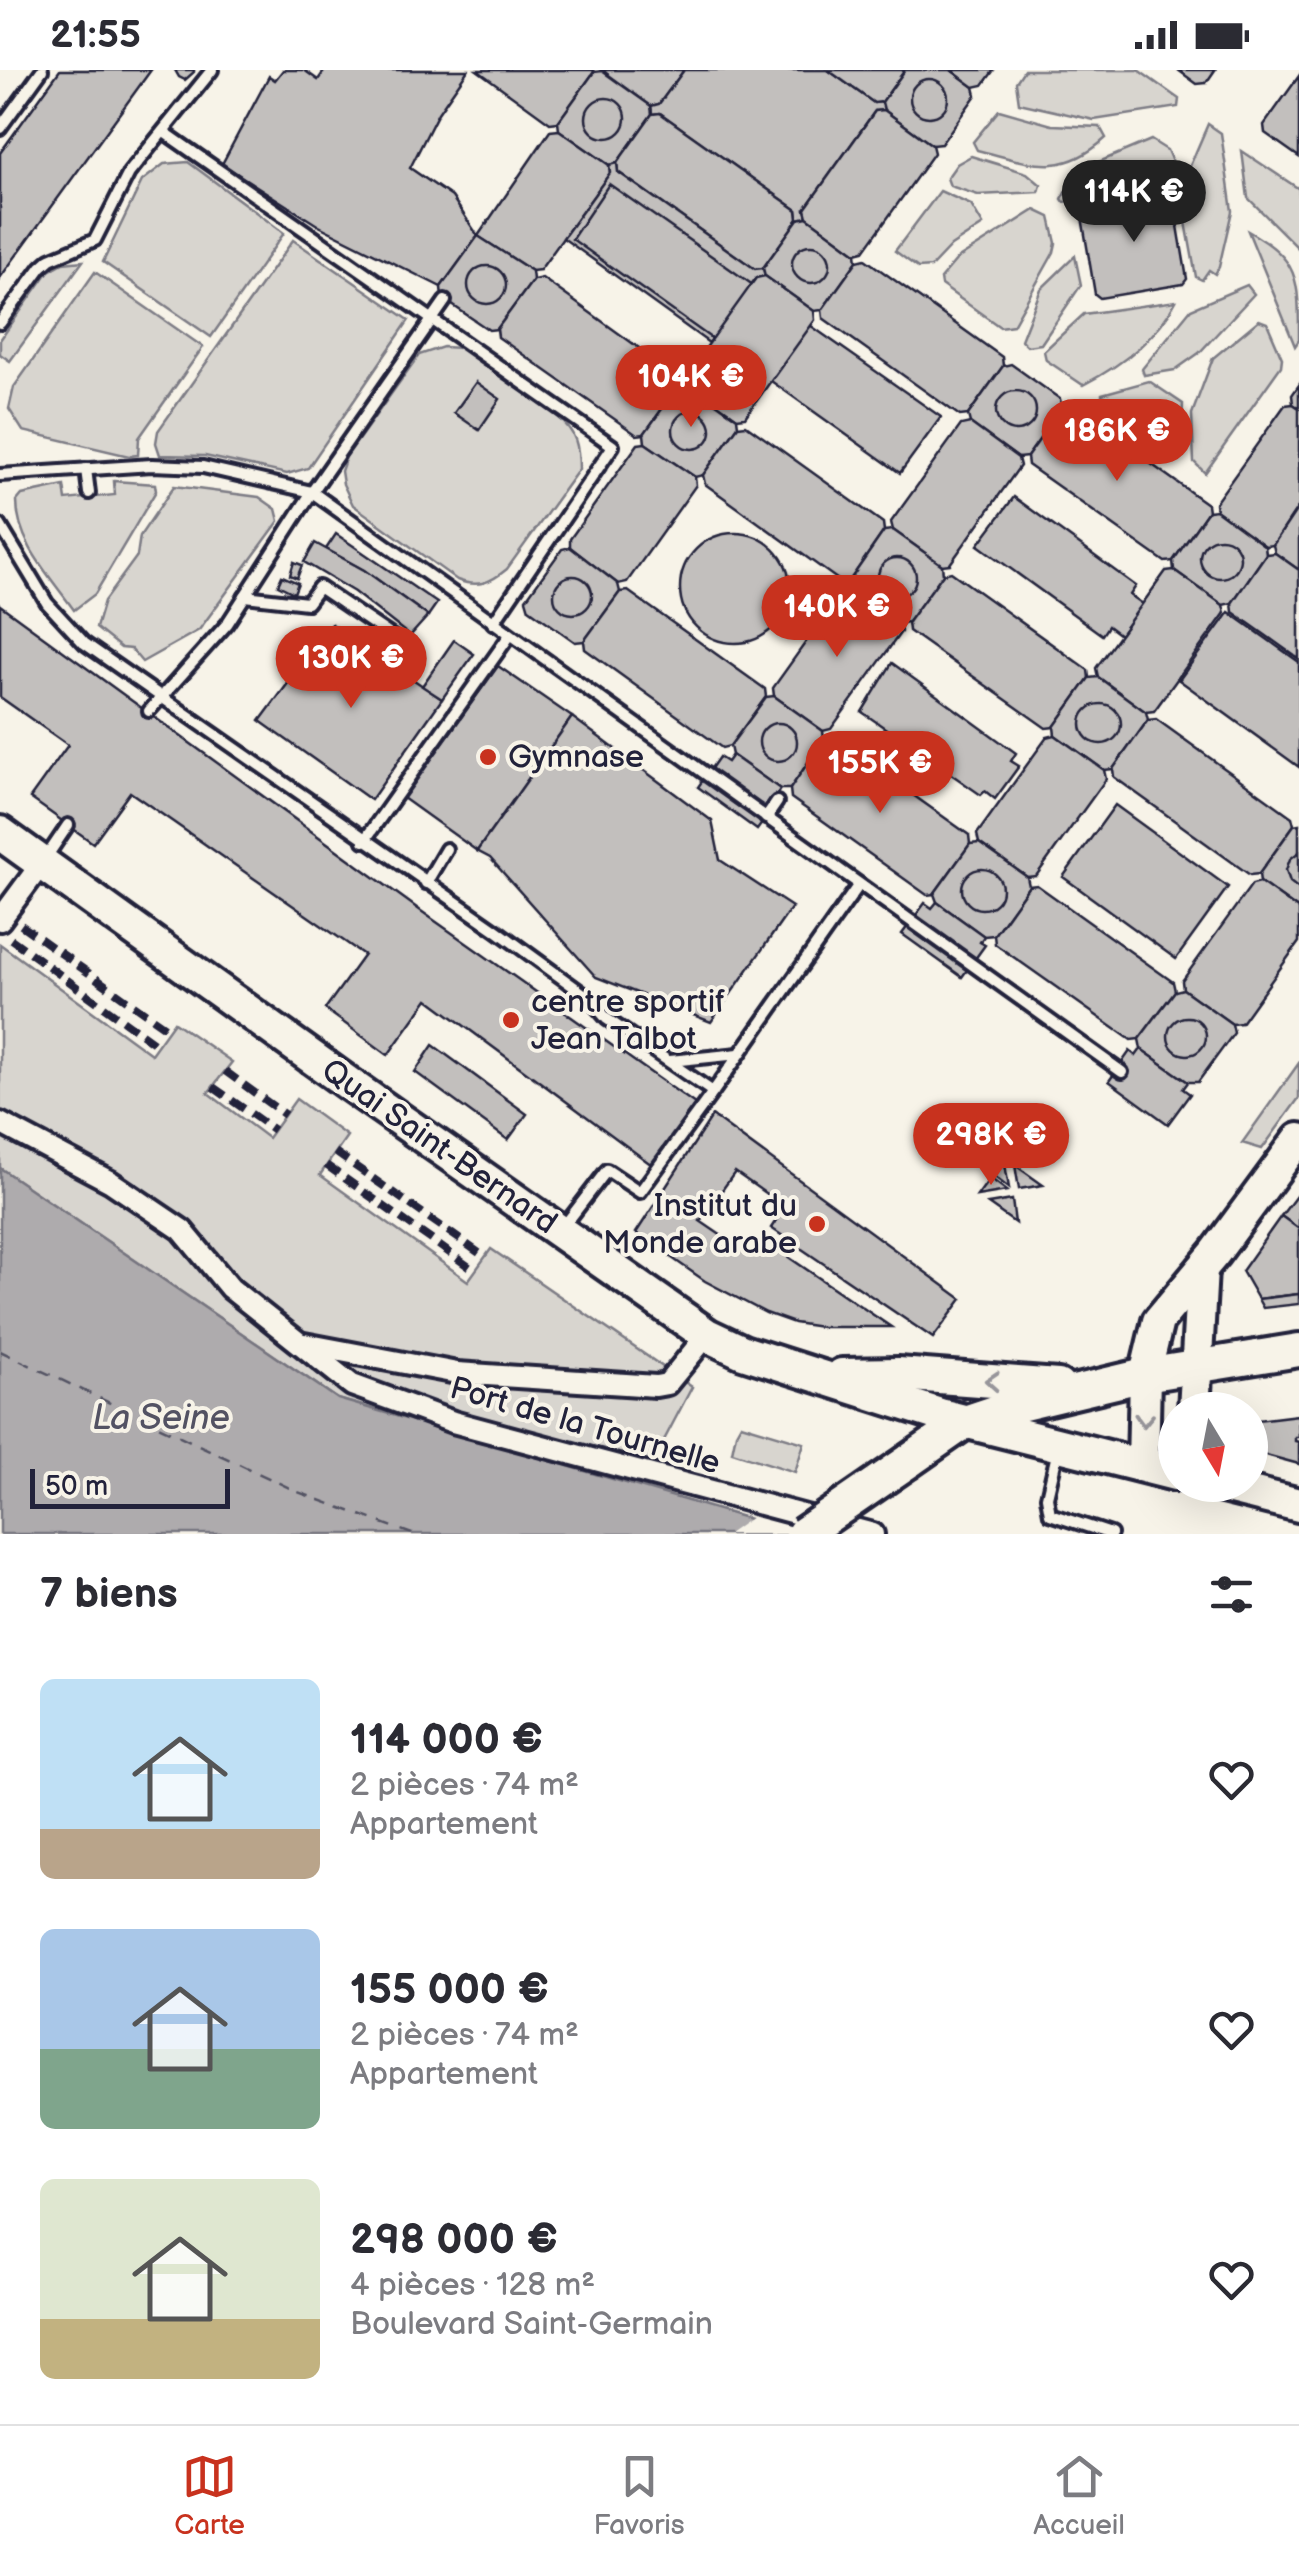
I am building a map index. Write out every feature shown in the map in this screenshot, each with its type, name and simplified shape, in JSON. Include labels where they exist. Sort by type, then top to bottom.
[{"type":"main road","name":"Quai Saint-Bernard","points":[[0,834],[706,1334],[744,1352],[965,1422],[1158,1470]]},
{"type":"main road","points":[[803,1534],[965,1422],[1145,1375],[1299,1350]]},
{"type":"main road","points":[[818,1376],[898,1374],[1090,1388]]},
{"type":"main road","points":[[1268,1498],[1299,1506]]},
{"type":"street","points":[[0,920],[42,864]]},
{"type":"street","name":"Port de la Tournelle","points":[[0,1123],[112,1182],[182,1230],[230,1288],[352,1385],[453,1422],[872,1534]]},
{"type":"street","points":[[1143,1466],[1145,1375],[1158,1321],[1299,1139]]},
{"type":"street","points":[[1195,1392],[1202,1269]]},
{"type":"street","points":[[297,1343],[457,1373],[656,1386],[667,1384],[706,1334]]},
{"type":"lane","points":[[0,128],[42,70]]},
{"type":"lane","points":[[0,323],[40,267],[95,240],[129,174],[212,70]]},
{"type":"lane","points":[[164,132],[614,446],[493,623]]},
{"type":"lane","points":[[149,711],[227,624],[312,492],[445,300]]},
{"type":"lane","points":[[0,475],[152,464],[203,467],[312,492],[1122,1072]]},
{"type":"lane","points":[[86,470],[88,493]]},
{"type":"lane","points":[[1,531],[47,603],[84,643],[588,997],[607,1019],[713,1092]]},
{"type":"lane","points":[[245,596],[307,602],[319,587],[392,637]]},
{"type":"lane","points":[[364,841],[510,635]]},
{"type":"lane","points":[[766,818],[777,802]]},
{"type":"lane","points":[[42,864],[68,825]]},
{"type":"lane","points":[[426,883],[446,848]]},
{"type":"lane","points":[[560,1232],[607,1170],[640,1192],[858,886]]},
{"type":"lane","points":[[669,1061],[739,1054]]},
{"type":"lane","points":[[1060,1444],[1047,1497],[1050,1514],[1111,1534]]},
{"type":"shaded area","points":[[1024,70],[1138,70],[1179,99],[1178,107],[1094,120],[1019,103],[1016,82]]},
{"type":"shaded area","points":[[999,110],[1052,125],[1100,127],[1106,138],[1090,151],[1060,163],[1030,163],[977,150],[973,142]]},
{"type":"shaded area","points":[[1208,124],[1221,133],[1232,211],[1219,267],[1215,274],[1209,270],[1202,280],[1196,277],[1180,189]]},
{"type":"shaded area","points":[[1151,140],[1167,150],[1173,164],[1140,191],[1064,202],[1075,172]]},
{"type":"shaded area","points":[[1242,151],[1299,189],[1299,249],[1248,198]]},
{"type":"shaded area","points":[[971,156],[1027,173],[1041,185],[1039,192],[978,195],[950,186],[947,178],[957,164]]},
{"type":"shaded area","points":[[188,162],[284,233],[211,337],[103,262],[142,181],[164,164]]},
{"type":"shaded area","points":[[940,191],[971,205],[983,225],[951,246],[931,267],[918,268],[895,251]]},
{"type":"shaded area","points":[[1035,210],[1050,217],[1056,243],[1054,252],[1013,325],[1000,327],[941,285],[940,279],[957,259]]},
{"type":"shaded area","points":[[1248,231],[1277,251],[1293,273],[1299,318],[1299,340],[1295,346]]},
{"type":"shaded area","points":[[293,240],[409,320],[308,468],[287,474],[205,456],[160,455],[158,431]]},
{"type":"shaded area","points":[[1075,256],[1081,285],[1041,344],[1027,346],[1021,340],[1041,289]]},
{"type":"shaded area","points":[[83,261],[10,361],[0,354],[0,340],[49,271],[63,263]]},
{"type":"shaded area","points":[[95,272],[203,347],[139,438],[138,455],[23,431],[9,409],[14,387]]},
{"type":"shaded area","points":[[1247,285],[1254,294],[1199,353],[1175,370],[1144,375],[1142,369],[1191,309]]},
{"type":"shaded area","points":[[1176,301],[1158,328],[1136,350],[1083,385],[1046,360],[1044,351],[1084,314]]},
{"type":"shaded area","points":[[1259,320],[1267,323],[1282,358],[1281,366],[1205,473],[1194,462],[1192,414],[1213,358]]},
{"type":"shaded area","points":[[443,347],[461,348],[558,417],[573,434],[578,453],[579,469],[507,569],[478,584],[457,580],[353,505],[341,471],[346,457],[419,355]]},
{"type":"shaded area","points":[[1149,381],[1183,404],[1181,448],[1175,451],[1102,398],[1102,394]]},
{"type":"shaded area","points":[[114,481],[155,484],[156,491],[95,594],[74,610],[29,545],[17,501],[22,495],[64,486],[66,500],[115,495]]},
{"type":"shaded area","points":[[174,486],[259,497],[276,509],[279,521],[199,630],[142,662],[131,649],[121,648],[96,628],[104,601],[137,556],[140,536]]},
{"type":"shaded area","points":[[0,944],[151,1054],[174,1022],[232,1062],[208,1093],[268,1138],[296,1099],[347,1136],[320,1175],[468,1281],[491,1249],[692,1387],[662,1444],[667,1458],[660,1467],[650,1467],[640,1486],[338,1399],[0,1168]]},
{"type":"shaded area","points":[[1299,1063],[1299,1098],[1262,1149],[1242,1143]]},
{"type":"shaded area","points":[[741,1424],[804,1443],[795,1472],[732,1452]]},
{"type":"water","name":"La Seine","points":[[0,1168],[338,1399],[801,1534],[0,1534]]},
{"type":"pier","points":[[755,1515],[803,1529],[806,1534],[728,1534]]},
{"type":"building","points":[[60,70],[151,70],[0,278],[0,153]]},
{"type":"building","points":[[175,70],[194,70],[194,72],[185,80]]},
{"type":"building","points":[[283,70],[304,70],[318,80],[325,70],[468,70],[438,113],[410,168],[452,197],[478,236],[441,287],[319,226],[222,164],[269,76],[275,80]]},
{"type":"building","points":[[477,70],[594,72],[558,122],[550,123]]},
{"type":"building","points":[[602,70],[684,70],[659,104],[651,106]]},
{"type":"building","points":[[684,70],[828,70],[874,103],[882,102],[884,110],[875,111],[805,209],[807,217],[798,219],[797,210],[660,113],[652,114],[651,106],[659,104]]},
{"type":"building","points":[[828,70],[905,70],[882,102],[874,103]]},
{"type":"building","points":[[905,70],[951,70],[974,87],[976,95],[941,144],[932,145],[884,110],[882,102]]},
{"type":"building","points":[[951,70],[994,70],[983,85],[974,87]]},
{"type":"building","points":[[1178,70],[1215,70],[1206,83],[1197,84]]},
{"type":"building","points":[[602,71],[651,106],[652,114],[617,163],[609,165],[559,130],[558,122],[594,72]]},
{"type":"building","points":[[1299,76],[1299,157],[1265,133],[1264,125]]},
{"type":"building","points":[[929,79],[943,84],[948,98],[943,112],[929,117],[915,112],[910,98],[915,84]]},
{"type":"building","points":[[606,98],[620,104],[626,118],[620,132],[606,138],[592,132],[586,118],[592,104]]},
{"type":"building","points":[[884,110],[932,145],[934,153],[864,251],[856,253],[807,217],[805,209],[875,111]]},
{"type":"building","points":[[660,113],[797,210],[798,219],[763,268],[755,269],[618,172],[617,163],[652,114]]},
{"type":"building","points":[[559,130],[609,165],[610,173],[540,270],[532,271],[478,236],[550,131]]},
{"type":"building","points":[[617,163],[618,172],[755,269],[763,268],[765,276],[756,278],[709,343],[563,238],[610,173],[609,165]]},
{"type":"building","points":[[609,184],[941,417],[900,473],[572,239]]},
{"type":"building","points":[[1168,193],[1173,196],[1187,279],[1183,284],[1100,298],[1095,294],[1081,211],[1085,206]]},
{"type":"building","points":[[807,217],[856,253],[857,261],[822,310],[814,311],[765,276],[763,268],[798,219]]},
{"type":"building","points":[[478,236],[532,271],[533,280],[497,329],[489,330],[442,298],[441,287]]},
{"type":"building","points":[[811,245],[825,250],[830,264],[825,278],[811,283],[797,278],[792,264],[797,250]]},
{"type":"building","points":[[865,259],[1002,357],[1003,366],[968,415],[960,416],[823,318],[822,310],[857,261]]},
{"type":"building","points":[[487,266],[501,271],[506,285],[501,299],[487,304],[473,299],[468,285],[473,271]]},
{"type":"building","points":[[765,276],[814,311],[815,320],[745,417],[737,418],[688,383],[687,374],[756,278]]},
{"type":"building","points":[[542,278],[678,376],[680,384],[644,434],[637,435],[498,337],[497,329],[533,280]]},
{"type":"building","points":[[1011,364],[1060,399],[1062,408],[1027,457],[1018,458],[970,423],[968,415],[1003,366]]},
{"type":"building","points":[[476,382],[500,399],[479,430],[454,413]]},
{"type":"building","points":[[688,383],[737,418],[738,426],[703,475],[695,477],[645,443],[644,434],[680,384]]},
{"type":"building","points":[[1299,385],[1299,408],[1293,404],[1292,395]]},
{"type":"building","points":[[1016,391],[1030,397],[1036,411],[1030,425],[1016,431],[1002,425],[996,411],[1002,397]]},
{"type":"building","points":[[1285,405],[1299,408],[1299,506],[1273,545],[1265,546],[1216,510],[1215,503]]},
{"type":"building","points":[[1070,406],[1207,504],[1208,511],[1173,561],[1165,562],[1028,465],[1027,457],[1062,408]]},
{"type":"building","points":[[692,411],[706,416],[711,430],[706,444],[692,449],[678,444],[673,430],[678,416]]},
{"type":"building","points":[[970,423],[1018,458],[1020,466],[950,564],[942,565],[893,530],[891,522],[961,425]]},
{"type":"building","points":[[746,425],[883,523],[884,531],[850,580],[841,582],[705,484],[703,475],[738,426]]},
{"type":"building","points":[[645,443],[695,477],[696,485],[627,582],[618,584],[570,547],[570,539],[638,444]]},
{"type":"building","points":[[1014,497],[1136,586],[1130,595],[1143,604],[1120,635],[1108,626],[1102,635],[978,545]]},
{"type":"building","points":[[1299,506],[1299,570],[1275,553],[1273,545]]},
{"type":"building","points":[[1216,510],[1265,546],[1266,554],[1232,603],[1223,605],[1174,570],[1173,561],[1208,511]]},
{"type":"building","points":[[893,530],[942,565],[943,574],[908,622],[900,624],[851,588],[850,580],[884,531]]},
{"type":"building","points":[[735,533],[756,537],[774,549],[786,567],[790,588],[786,609],[774,627],[756,639],[735,643],[714,639],[696,627],[684,609],[680,588],[684,567],[696,549],[714,537]]},
{"type":"building","points":[[336,534],[437,603],[428,616],[364,570],[326,549]]},
{"type":"building","points":[[1220,538],[1234,544],[1240,558],[1234,572],[1220,578],[1206,572],[1200,558],[1206,544]]},
{"type":"building","points":[[315,543],[364,570],[428,616],[410,636],[354,592],[304,562]]},
{"type":"building","points":[[570,547],[618,584],[620,592],[584,641],[575,642],[529,609],[526,599],[562,549]]},
{"type":"building","points":[[1275,553],[1299,570],[1299,659],[1233,612],[1232,603],[1266,554]]},
{"type":"building","points":[[897,558],[911,563],[916,577],[911,591],[897,596],[883,591],[878,577],[883,563]]},
{"type":"building","points":[[294,562],[302,565],[297,578],[290,575]]},
{"type":"building","points":[[1174,570],[1223,605],[1225,613],[1154,711],[1146,712],[1098,677],[1096,668],[1166,571]]},
{"type":"building","points":[[951,572],[1088,670],[1089,678],[1054,727],[1046,728],[909,631],[908,622],[943,574]]},
{"type":"building","points":[[282,576],[298,583],[294,593],[278,585]]},
{"type":"building","points":[[573,576],[587,581],[592,595],[587,609],[573,614],[559,609],[554,595],[559,581]]},
{"type":"building","points":[[851,588],[900,624],[901,632],[831,729],[823,731],[774,696],[773,688],[843,590]]},
{"type":"building","points":[[628,591],[765,689],[766,697],[730,746],[722,748],[585,649],[584,641],[620,592]]},
{"type":"building","points":[[0,605],[421,911],[695,1104],[652,1165],[428,999],[388,1055],[325,1009],[364,955],[130,792],[93,843],[30,798],[68,745],[0,697]]},
{"type":"building","points":[[1229,612],[1299,662],[1299,767],[1179,680]]},
{"type":"building","points":[[332,624],[442,699],[371,800],[260,721]]},
{"type":"building","points":[[454,640],[474,654],[442,699],[422,686]]},
{"type":"building","points":[[892,663],[1016,753],[1011,761],[1019,766],[995,799],[985,791],[981,795],[862,712]]},
{"type":"building","name":"Gymnase","points":[[498,666],[572,717],[477,851],[403,798]]},
{"type":"building","points":[[1098,677],[1146,712],[1148,720],[1113,769],[1104,770],[1055,735],[1054,727],[1089,678]]},
{"type":"building","points":[[774,696],[823,731],[824,739],[790,789],[780,789],[732,755],[730,746],[766,697]]},
{"type":"building","points":[[1101,704],[1115,710],[1121,724],[1115,738],[1101,744],[1087,738],[1081,724],[1087,710]]},
{"type":"building","points":[[572,717],[712,821],[720,860],[792,907],[711,1022],[596,977],[490,858],[477,851]]},
{"type":"building","points":[[1156,719],[1292,817],[1294,825],[1259,874],[1250,875],[1114,777],[1113,769],[1148,720]]},
{"type":"building","points":[[778,723],[792,728],[797,742],[792,756],[778,761],[764,756],[759,742],[764,728]]},
{"type":"building","points":[[1055,735],[1104,770],[1106,779],[1036,876],[1027,877],[979,843],[977,834],[1047,737]]},
{"type":"building","points":[[833,738],[969,835],[970,844],[934,894],[927,895],[791,798],[790,789],[824,739]]},
{"type":"building","points":[[732,755],[780,789],[776,796],[780,799],[757,830],[698,787],[719,757],[727,762]]},
{"type":"building","points":[[1115,805],[1228,887],[1176,959],[1063,877]]},
{"type":"building","points":[[1299,824],[1299,910],[1260,882],[1259,874],[1294,825]]},
{"type":"building","points":[[979,843],[1027,877],[1029,886],[994,935],[984,936],[937,902],[934,894],[970,844]]},
{"type":"building","points":[[1299,852],[1299,889],[1290,882],[1286,870],[1290,859]]},
{"type":"building","points":[[982,869],[996,875],[1002,889],[996,903],[982,909],[968,903],[962,889],[968,875]]},
{"type":"building","points":[[1260,882],[1299,910],[1299,942],[1241,1023],[1232,1024],[1183,989],[1182,981],[1252,884]]},
{"type":"building","points":[[1037,885],[1173,982],[1175,991],[1139,1039],[1131,1040],[995,944],[994,935],[1029,886]]},
{"type":"building","points":[[937,902],[984,936],[980,942],[985,945],[962,977],[902,934],[925,903],[932,908]]},
{"type":"building","points":[[1183,989],[1232,1024],[1234,1033],[1198,1082],[1188,1082],[1141,1049],[1139,1039],[1175,991]]},
{"type":"building","points":[[1187,1017],[1201,1022],[1206,1036],[1201,1050],[1187,1055],[1173,1050],[1168,1036],[1173,1022]]},
{"type":"building","points":[[433,1045],[527,1114],[508,1140],[415,1072]]},
{"type":"building","points":[[1141,1049],[1188,1082],[1183,1089],[1190,1094],[1168,1124],[1109,1081],[1130,1051],[1136,1056]]},
{"type":"building","name":"Institut du Monde arabe","points":[[712,1116],[962,1299],[933,1338],[771,1228],[785,1207],[735,1172],[700,1221],[750,1255],[762,1239],[891,1327],[821,1327],[766,1313],[705,1281],[636,1233]]},
{"type":"building","points":[[1004,1158],[1009,1188],[992,1175]]},
{"type":"building","points":[[1015,1165],[1043,1185],[1019,1189]]},
{"type":"building","points":[[990,1178],[1007,1191],[977,1196]]},
{"type":"building","points":[[1299,1192],[1299,1229],[1281,1216]]},
{"type":"building","points":[[1012,1200],[1015,1223],[988,1204]]},
{"type":"building","points":[[1281,1216],[1299,1229],[1299,1294],[1258,1299],[1242,1271]]},
{"type":"building","points":[[1299,1294],[1299,1304],[1263,1308],[1258,1299]]},
{"type":"building","points":[[1298,1415],[1299,1437],[1295,1441],[1299,1442],[1299,1464],[1268,1456],[1268,1419]]},
{"type":"ferry route","points":[[0,1351],[298,1492],[412,1534]]},
{"type":"railway","points":[[21,925],[169,1030]]},
{"type":"railway","points":[[11,939],[158,1046]]},
{"type":"railway","points":[[225,1071],[285,1115]]},
{"type":"railway","points":[[213,1087],[274,1130]]},
{"type":"railway","points":[[335,1152],[485,1257]]},
{"type":"railway","points":[[326,1165],[475,1271]]},
{"type":"place","name":"Gymnase","points":[[488,757]]},
{"type":"place","name":"centre sportif Jean Talbot","points":[[511,1020]]},
{"type":"place","name":"Institut du Monde arabe","points":[[817,1224]]}]
